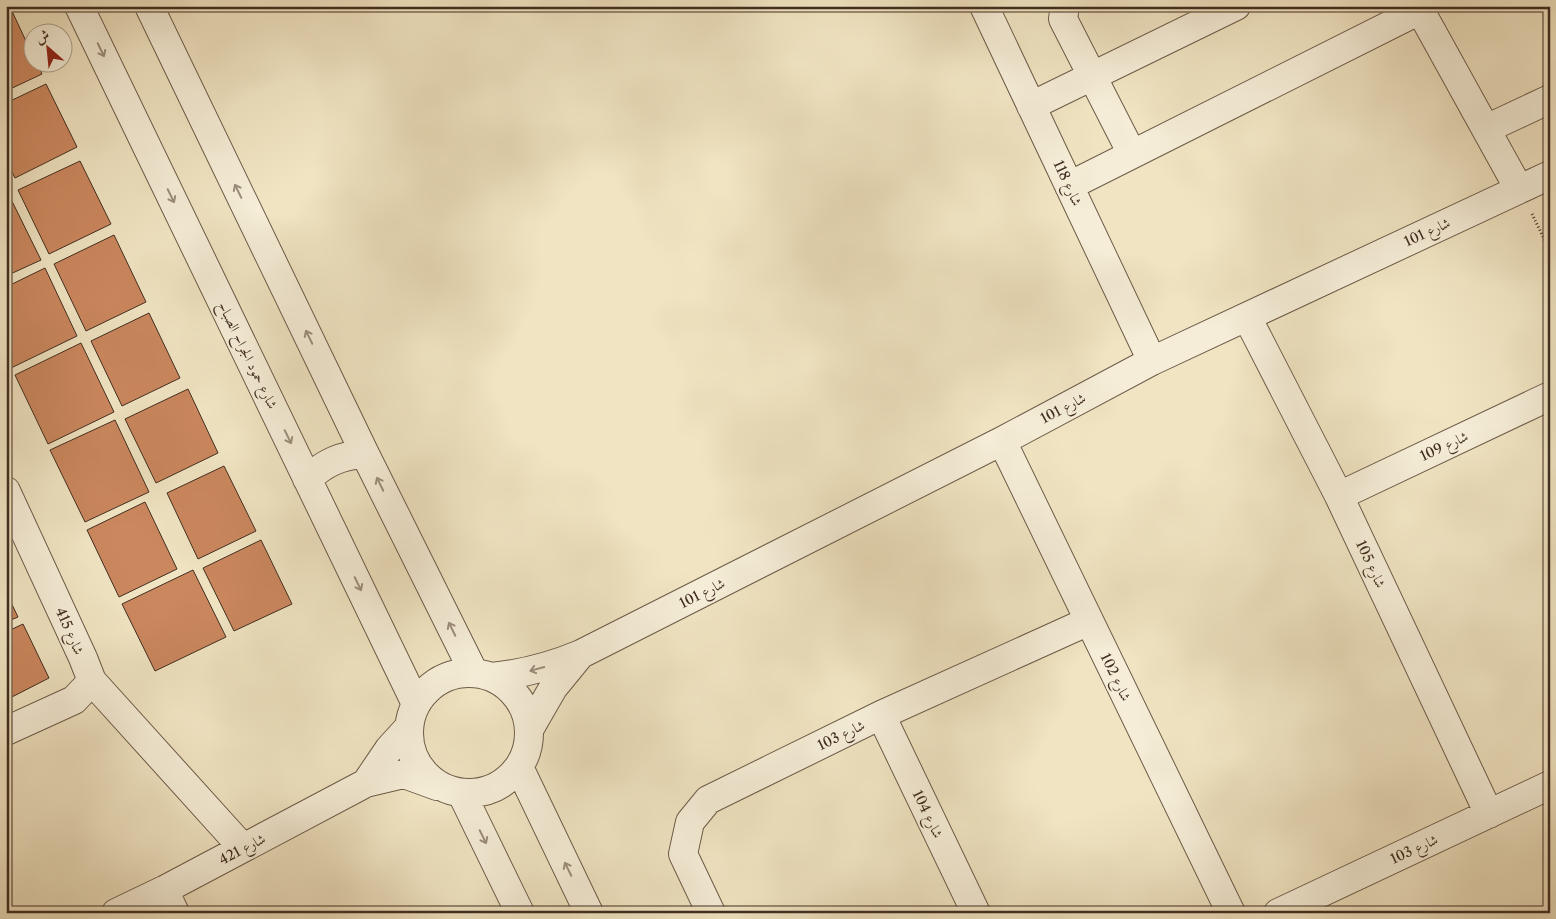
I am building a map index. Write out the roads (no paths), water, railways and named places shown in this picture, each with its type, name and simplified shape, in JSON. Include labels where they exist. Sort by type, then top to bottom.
[{"type":"street","name":"شارع حمود الجراح الصباح","points":[[79,6],[308,478],[412,716]]},
{"type":"street","points":[[149,6],[365,454],[483,675]]},
{"type":"street","name":"شارع 118","points":[[984,6],[1152,361]]},
{"type":"street","points":[[1065,6],[1063,19],[1132,154]]},
{"type":"street","points":[[1031,106],[1236,6]]},
{"type":"street","points":[[1069,186],[1421,8],[1519,189]]},
{"type":"street","points":[[1486,129],[1550,99]]},
{"type":"street","name":"شارع 101","points":[[483,675],[515,675],[537,670],[581,654],[1002,441],[1152,361],[1550,175]]},
{"type":"street","name":"شارع 105","points":[[1247,317],[1339,496],[1489,814]]},
{"type":"street","name":"شارع 109","points":[[1339,496],[1550,396]]},
{"type":"street","name":"شارع 102","points":[[1002,441],[1231,913]]},
{"type":"street","points":[[308,478],[319,468],[334,460],[349,455],[365,454]]},
{"type":"street","name":"شارع 415","points":[[6,491],[92,681]]},
{"type":"street","name":"شارع 103","points":[[711,913],[684,854],[690,822],[708,800],[881,715],[1089,621]]},
{"type":"street","name":"شارع 101","points":[[530,728],[553,688],[581,654]]},
{"type":"street","points":[[457,674],[483,675],[510,688],[524,706],[530,728],[528,748],[519,768],[508,780],[494,789],[478,794],[452,791],[423,773],[411,751],[412,716],[426,690],[440,680],[457,674]]},
{"type":"street","points":[[6,731],[74,700],[92,681],[244,848]]},
{"type":"street","name":"شارع 104","points":[[881,715],[976,913]]},
{"type":"street","name":"شارع 421","points":[[366,782],[412,716]]},
{"type":"street","points":[[519,768],[589,913]]},
{"type":"street","name":"شارع 421","points":[[116,913],[169,901],[244,848],[366,782],[404,774],[452,791]]},
{"type":"street","name":"شارع 103","points":[[1278,913],[1550,785]]},
{"type":"street","points":[[452,791],[520,913]]}]
